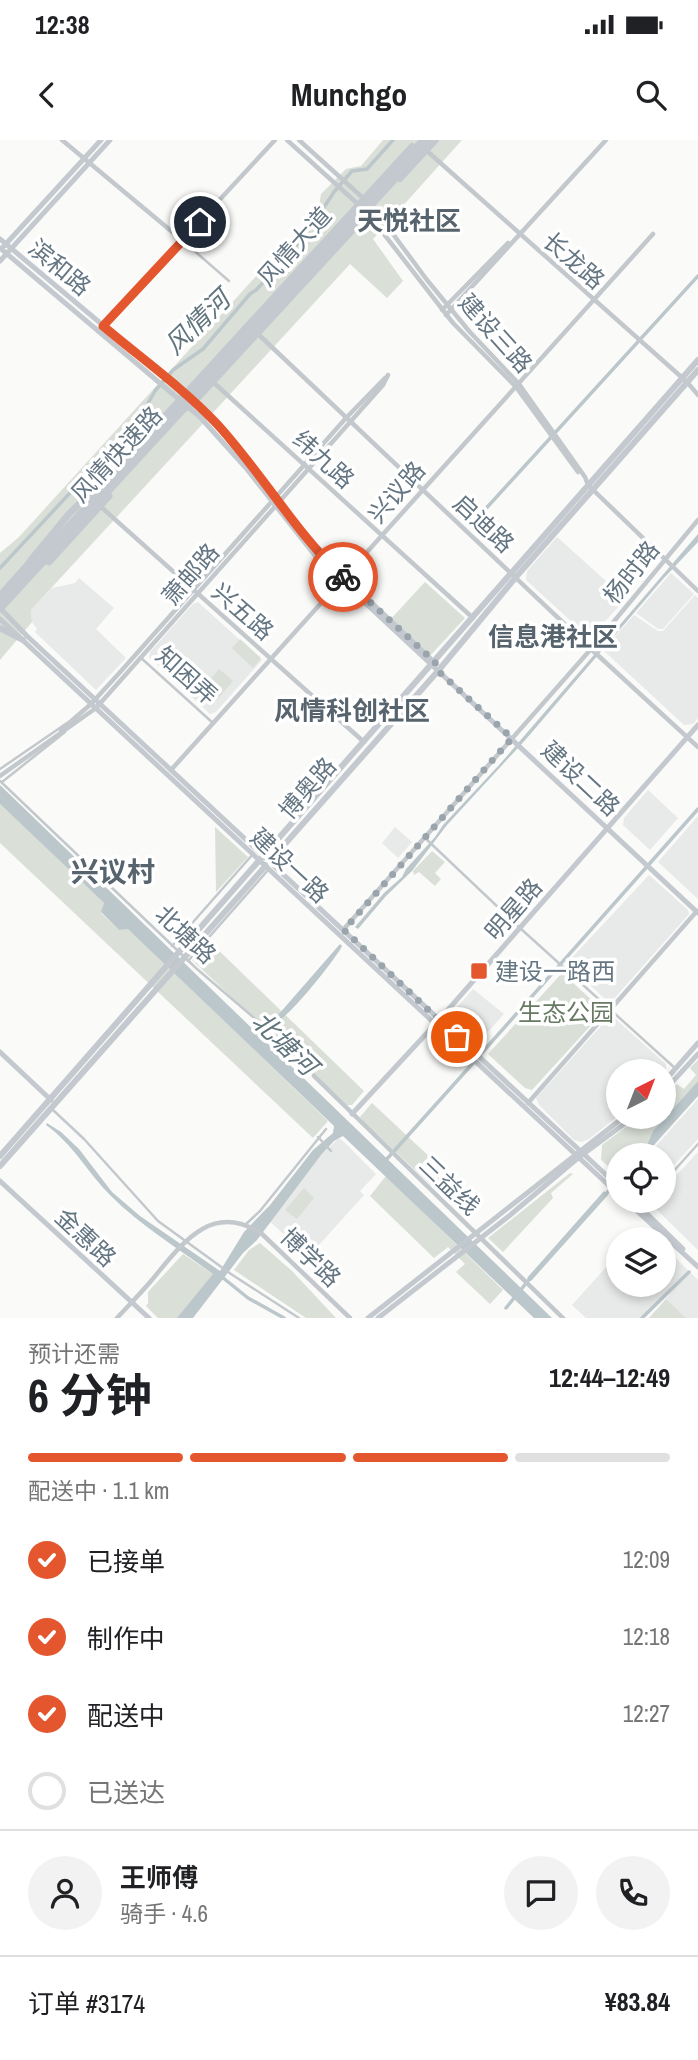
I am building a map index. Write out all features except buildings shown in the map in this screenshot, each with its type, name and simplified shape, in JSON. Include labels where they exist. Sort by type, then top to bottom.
[{"type":"highway","points":[[423,145],[434,140]]},
{"type":"highway","name":"风情快速路","points":[[0,601],[423,145]]},
{"type":"highway","name":"风情快速路","points":[[1,610],[423,145]]},
{"type":"highway","points":[[32,559],[69,514],[115,466],[148,439]]},
{"type":"highway","points":[[33,577],[58,554],[102,505],[125,473]]},
{"type":"main road","points":[[87,160],[102,140]]},
{"type":"main road","points":[[0,261],[4,249],[87,160],[110,140]]},
{"type":"main road","points":[[423,145],[442,140]]},
{"type":"main road","name":"风情大道","points":[[0,595],[361,202],[423,145]]},
{"type":"main road","name":"风情大道","points":[[1,610],[371,210],[423,145]]},
{"type":"main road","name":"滨和路","points":[[0,239],[4,249],[163,376],[182,397]]},
{"type":"main road","name":"滨和路","points":[[101,329],[165,388],[192,405]]},
{"type":"main road","name":"博奥路","points":[[0,1156],[52,1103],[265,862],[685,380],[698,360]]},
{"type":"main road","name":"博奥路","points":[[685,380],[698,370]]},
{"type":"main road","name":"建设二路","points":[[192,405],[310,545],[343,580],[698,912]]},
{"type":"main road","name":"博奥路","points":[[265,862],[364,742],[514,575]]},
{"type":"main road","name":"建设一路","points":[[1,610],[95,704]]},
{"type":"main road","name":"建设一路","points":[[0,619],[169,772],[606,1179]]},
{"type":"main road","points":[[0,628],[23,640]]},
{"type":"main road","name":"明星路","points":[[352,1114],[437,1022],[698,725]]},
{"type":"main road","name":"建设一路","points":[[169,772],[253,854],[344,930],[437,1022]]},
{"type":"main road","points":[[676,1068],[698,1042]]},
{"type":"main road","points":[[0,1052],[52,1103]]},
{"type":"main road","points":[[676,1078],[698,1054]]},
{"type":"main road","name":"建设一路","points":[[480,1063],[528,1103],[579,1154]]},
{"type":"main road","name":"博奥路","points":[[0,1166],[38,1117]]},
{"type":"main road","points":[[378,1318],[609,1129]]},
{"type":"main road","points":[[579,1154],[616,1129]]},
{"type":"main road","name":"金惠路","points":[[0,1181],[149,1318]]},
{"type":"main road","points":[[640,1213],[698,1265]]},
{"type":"main road","points":[[645,1213],[698,1265]]},
{"type":"main road","points":[[368,1318],[413,1287]]},
{"type":"street","points":[[62,140],[229,281]]},
{"type":"street","points":[[101,329],[275,140]]},
{"type":"street","points":[[287,140],[337,185],[371,210]]},
{"type":"street","points":[[299,140],[345,181],[361,202]]},
{"type":"street","points":[[444,313],[604,140]]},
{"type":"street","name":"长龙路","points":[[423,145],[519,234],[685,380],[698,395]]},
{"type":"street","name":"建设三路","points":[[371,210],[517,386],[585,477],[590,488],[698,591]]},
{"type":"street","name":"建设三路","points":[[371,210],[444,313],[517,386]]},
{"type":"street","name":"兴议路","points":[[169,772],[653,234]]},
{"type":"street","name":"启迪路","points":[[258,334],[698,747]]},
{"type":"street","points":[[1,780],[72,727],[95,704],[388,375]]},
{"type":"street","name":"纬九路","points":[[213,382],[473,618]]},
{"type":"street","name":"兴五路","points":[[99,506],[364,742]]},
{"type":"street","name":"杨时路","points":[[344,930],[516,742],[698,520]]},
{"type":"street","name":"知困弄","points":[[139,655],[213,723]]},
{"type":"street","points":[[0,769],[95,704]]},
{"type":"street","points":[[1,780],[60,732],[69,721]]},
{"type":"street","points":[[60,732],[72,727]]},
{"type":"street","name":"北塘路","points":[[1,780],[172,946],[260,1023],[314,1076]]},
{"type":"street","points":[[426,839],[520,928],[666,1059]]},
{"type":"street","points":[[172,946],[253,854]]},
{"type":"street","points":[[188,961],[265,862]]},
{"type":"street","points":[[528,1103],[698,912]]},
{"type":"street","points":[[676,1068],[681,1073]]},
{"type":"street","name":"三益线","points":[[314,1076],[563,1318]]},
{"type":"street","points":[[52,1103],[158,1222],[299,1318]]},
{"type":"street","points":[[117,1318],[185,1242],[205,1227],[230,1221],[246,1225],[326,1129]]},
{"type":"street","points":[[319,1139],[330,1150]]},
{"type":"street","points":[[676,1168],[698,1144]]},
{"type":"street","name":"博学路","points":[[246,1225],[262,1234],[350,1318]]},
{"type":"shaded area","points":[[698,534],[698,542],[527,738],[447,825],[412,871],[358,929],[355,927],[384,893],[402,877],[443,825],[500,764]]},
{"type":"shaded area","points":[[557,537],[626,599],[594,633],[583,632],[526,580],[527,571]]},
{"type":"shaded area","points":[[671,573],[694,594],[663,629],[658,629],[636,613]]},
{"type":"shaded area","points":[[79,578],[114,608],[96,629],[126,658],[96,690],[35,632],[37,629],[32,622],[31,610],[52,588],[75,583]]},
{"type":"shaded area","points":[[695,595],[698,598],[698,718],[693,724],[684,725],[603,650],[634,615],[658,631],[663,631]]},
{"type":"shaded area","points":[[198,602],[262,660],[216,712],[210,714],[149,657],[150,652],[193,604]]},
{"type":"shaded area","points":[[0,785],[552,1318],[534,1318],[343,1136],[321,1155],[257,1240],[243,1253],[193,1318],[177,1318],[213,1274],[123,1207],[47,1123],[79,1149],[112,1192],[140,1216],[220,1271],[244,1232],[270,1205],[313,1150],[333,1133],[334,1126],[128,929],[119,930],[101,912],[104,903],[0,804]]},
{"type":"shaded area","points":[[648,790],[678,818],[650,850],[623,825],[624,818]]},
{"type":"shaded area","points":[[698,816],[698,899],[658,862]]},
{"type":"shaded area","points":[[395,827],[412,842],[398,858],[382,843]]},
{"type":"shaded area","points":[[649,875],[688,910],[689,914],[612,1001],[607,1001],[567,963]]},
{"type":"shaded area","points":[[340,944],[340,950],[301,1000],[276,1023],[272,1022]]},
{"type":"shaded area","points":[[473,989],[504,1014],[478,1043],[452,1018],[453,1012]]},
{"type":"shaded area","points":[[611,1015],[660,1059],[606,1059],[606,1126],[582,1142],[574,1140],[539,1105],[536,1098]]},
{"type":"shaded area","points":[[698,1081],[698,1096],[676,1120],[676,1105]]},
{"type":"shaded area","points":[[698,1099],[698,1139],[676,1163],[676,1143],[659,1143],[671,1129],[676,1129],[676,1124]]},
{"type":"shaded area","points":[[668,1129],[656,1143],[648,1143],[653,1131]]},
{"type":"shaded area","points":[[338,1139],[376,1174],[360,1191],[364,1195],[309,1256],[269,1221],[321,1155]]},
{"type":"shaded area","points":[[698,1152],[698,1250],[660,1213],[676,1213],[676,1176]]},
{"type":"shaded area","points":[[604,1191],[606,1197],[531,1281],[527,1278]]},
{"type":"shaded area","points":[[676,1259],[698,1280],[698,1318],[686,1318],[666,1299],[676,1297],[676,1286],[681,1280],[676,1285]]},
{"type":"shaded area","points":[[606,1267],[606,1297],[664,1297],[643,1318],[586,1318],[572,1305]]},
{"type":"green space","points":[[383,140],[462,140],[373,239],[403,281],[387,298],[350,264],[31,610],[32,622],[0,660],[0,553],[19,537],[319,207],[321,194],[346,169],[361,166]]},
{"type":"green space","points":[[425,582],[465,618],[428,658],[389,621]]},
{"type":"green space","points":[[240,639],[261,658],[253,668],[232,648]]},
{"type":"green space","points":[[219,669],[233,681],[216,701],[202,689]]},
{"type":"green space","points":[[0,804],[104,903],[101,913],[119,930],[128,928],[328,1121],[313,1138],[0,843]]},
{"type":"green space","points":[[215,827],[248,857],[216,892]]},
{"type":"green space","points":[[432,851],[445,862],[435,873],[441,879],[435,886],[419,872],[414,875],[413,871]]},
{"type":"green space","points":[[210,942],[364,1091],[352,1105],[346,1105],[192,960]]},
{"type":"green space","name":"生态公园","points":[[562,973],[604,1011],[532,1090],[525,1088],[488,1054]]},
{"type":"green space","points":[[698,1060],[698,1081],[676,1105],[676,1085],[684,1089],[696,1075],[690,1068]]},
{"type":"green space","points":[[372,1103],[465,1190],[450,1203],[363,1121],[360,1117]]},
{"type":"green space","points":[[623,1129],[655,1129],[648,1143],[606,1143],[606,1164],[601,1160],[602,1145]]},
{"type":"green space","points":[[570,1173],[573,1174],[551,1193],[553,1198],[503,1252],[488,1238]]},
{"type":"green space","points":[[386,1176],[503,1290],[490,1304],[456,1272],[465,1264],[448,1247],[434,1258],[370,1196]]},
{"type":"green space","points":[[304,1188],[314,1198],[297,1219],[285,1210]]},
{"type":"green space","points":[[260,1243],[292,1271],[336,1318],[306,1318],[234,1270],[249,1250]]},
{"type":"green space","points":[[183,1254],[213,1274],[213,1277],[177,1318],[158,1318],[146,1306],[148,1292]]},
{"type":"green space","points":[[666,1299],[686,1318],[649,1318]]},
{"type":"waterway","name":"风情河","points":[[0,568],[139,419],[155,391],[173,370],[203,349],[250,294],[279,266],[352,171],[367,169],[393,140]]},
{"type":"waterway","points":[[471,525],[698,276]]},
{"type":"waterway","points":[[479,1056],[698,809]]},
{"type":"waterway","points":[[386,1160],[474,1062]]},
{"type":"waterway","points":[[642,1318],[689,1272]]},
{"type":"waterway","name":"北塘河","points":[[506,1308],[532,1276]]},
{"type":"waterway","points":[[222,1277],[248,1298],[284,1318]]},
{"type":"way so far","points":[[343,577],[435,662],[438,671],[512,738],[344,930],[457,1037]]},
{"type":"place","name":"建设一路西","points":[[479,971]]},
{"type":"district","name":"天悦社区","points":[[409,220]]},
{"type":"district","name":"信息港社区","points":[[553,636]]},
{"type":"district","name":"风情科创社区","points":[[352,710]]},
{"type":"district","name":"兴议村","points":[[113,872]]},
{"type":"route","points":[[200,222],[103,326],[185,394],[216,424],[310,545],[343,577]]}]
